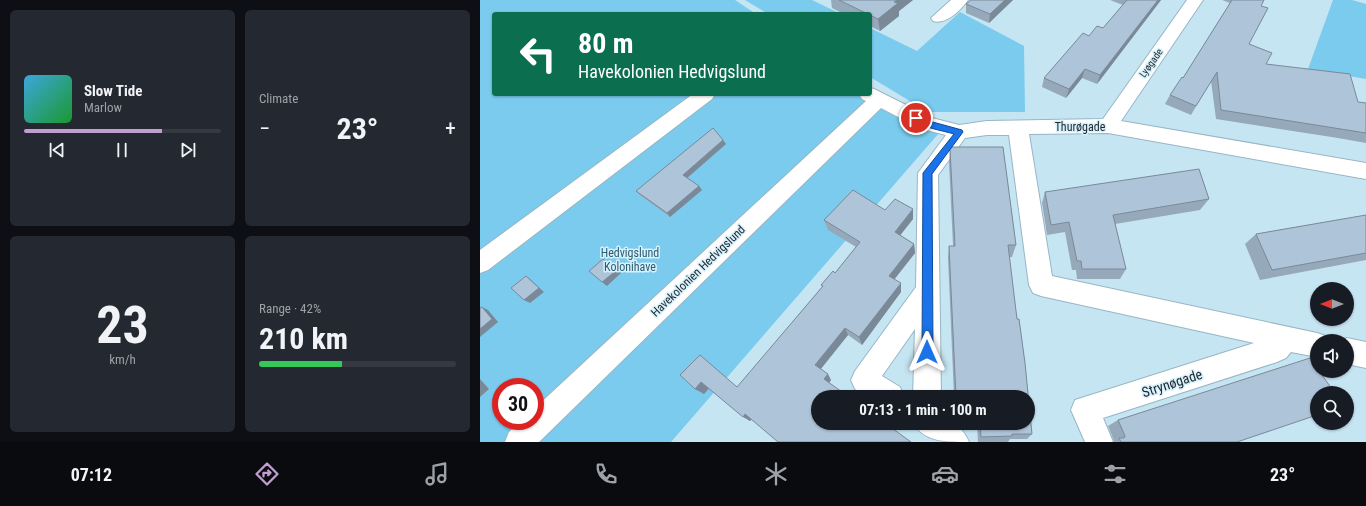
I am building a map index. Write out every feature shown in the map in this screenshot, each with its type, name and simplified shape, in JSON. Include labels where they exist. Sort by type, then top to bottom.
[{"type":"street","points":[[940,18],[960,0]]},
{"type":"street","name":"Lyøgade","points":[[1108,126],[1195,0]]},
{"type":"street","points":[[480,263],[703,96]]},
{"type":"street","name":"Havekolonien Hedvigslund","points":[[519,442],[873,97],[926,123],[959,132]]},
{"type":"street","name":"Thurøgade","points":[[959,132],[987,128],[1108,126],[1366,171]]},
{"type":"street","points":[[1018,128],[1041,285],[1310,343]]},
{"type":"street","points":[[927,390],[928,173],[959,132]]},
{"type":"street","points":[[879,390],[864,380],[927,291]]},
{"type":"street","name":"Strynøgade","points":[[1099,442],[1085,410],[1277,349],[1288,338]]},
{"type":"street","points":[[1354,352],[1366,355]]},
{"type":"street","points":[[938,430],[955,442]]},
{"type":"green space","name":"Hedvigslund Kolonihave","points":[[480,0],[735,0],[753,12],[492,12],[492,96],[872,96],[872,89],[939,133],[671,442],[480,442]]},
{"type":"green space","points":[[745,0],[812,0],[837,12],[765,12]]},
{"type":"green space","points":[[1333,0],[1352,0],[1366,4],[1366,79],[1308,69]]},
{"type":"green space","points":[[960,12],[1024,46],[1025,112],[928,112],[872,78],[872,29],[917,51]]},
{"type":"building","points":[[839,0],[897,0],[894,2],[898,3],[878,19],[872,16],[872,12],[864,12]]},
{"type":"building","points":[[971,0],[1005,0],[990,14],[966,4]]},
{"type":"building","points":[[1127,0],[1158,0],[1100,75],[1085,69],[1069,89],[1044,78],[1083,33],[1089,36],[1097,26],[1103,28]]},
{"type":"building","points":[[1232,0],[1264,0],[1261,6],[1268,8],[1249,44],[1272,53],[1266,64],[1350,74],[1358,102],[1366,103],[1366,133],[1221,110],[1217,72],[1196,106],[1170,95],[1182,77],[1183,78]]},
{"type":"building","points":[[713,128],[723,140],[683,175],[699,186],[667,213],[636,191]]},
{"type":"building","points":[[951,147],[1003,147],[1016,245],[1008,245],[1028,390],[956,390],[949,246],[955,246]]},
{"type":"building","points":[[1199,169],[1209,199],[1113,215],[1126,269],[1082,269],[1081,261],[1077,261],[1069,222],[1051,225],[1045,192]]},
{"type":"building","points":[[853,190],[885,210],[895,199],[913,209],[895,232],[914,244],[889,276],[901,283],[859,337],[845,328],[815,365],[828,374],[824,379],[839,390],[811,390],[811,430],[895,430],[911,442],[778,442],[745,414],[743,417],[701,382],[695,389],[680,375],[700,355],[737,387],[823,286],[821,285],[833,271],[835,273],[860,242],[824,220]]},
{"type":"building","points":[[1366,215],[1366,253],[1272,270],[1256,234]]},
{"type":"building","points":[[603,259],[617,270],[602,282],[589,271]]},
{"type":"building","points":[[526,276],[539,288],[524,300],[511,288]]},
{"type":"building","points":[[482,307],[492,319],[480,329],[480,308]]},
{"type":"building","points":[[1310,358],[1310,378],[1324,378],[1330,386],[1310,386],[1310,417],[1237,442],[1121,442],[1119,438],[1124,438],[1125,436],[1118,420]]},
{"type":"building","points":[[980,430],[1032,430],[1032,434],[1012,434],[1012,436],[981,437]]},
{"type":"route","points":[[916,118],[926,123],[959,132],[928,173],[927,352]]}]
